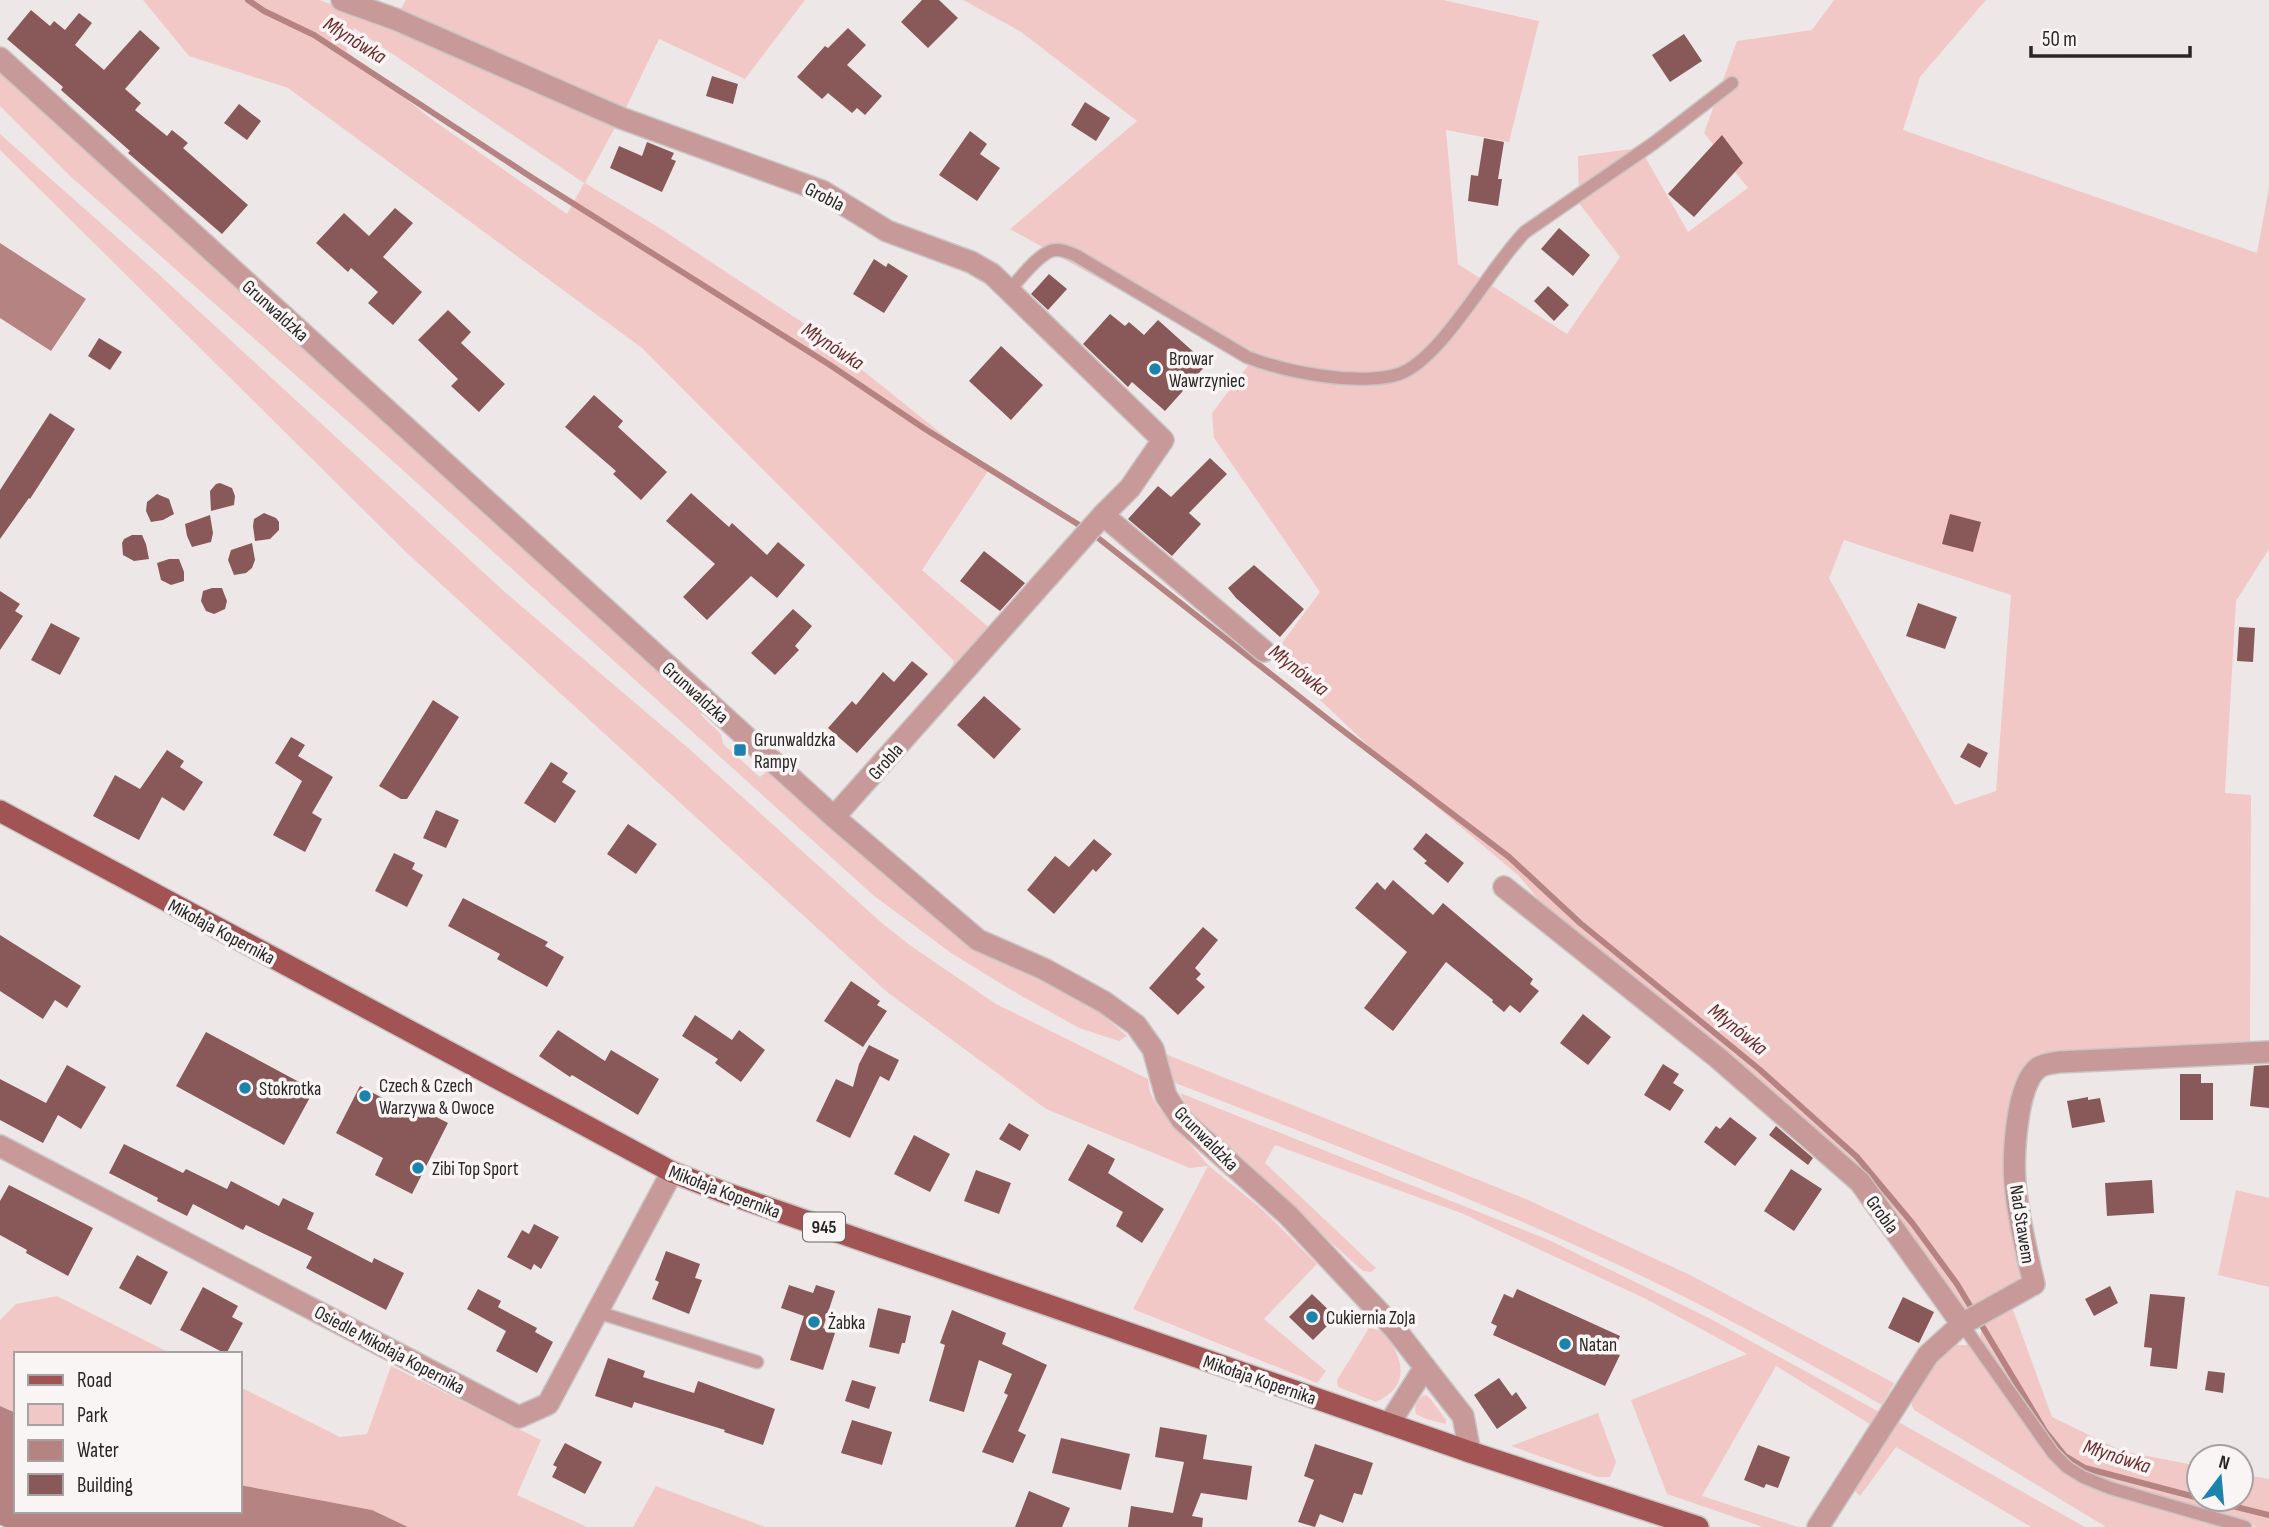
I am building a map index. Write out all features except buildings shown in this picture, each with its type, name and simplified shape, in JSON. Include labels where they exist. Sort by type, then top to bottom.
[{"type":"main road","name":"Mikołaja Kopernika","points":[[0,811],[672,1172],[1389,1424],[1698,1527]]},
{"type":"street","name":"Grobla","points":[[342,0],[395,19],[621,118],[822,191],[887,231],[971,262],[992,274],[1163,440],[1130,488],[834,817]]},
{"type":"street","name":"Grunwaldzka","points":[[0,58],[834,817],[978,940],[1044,969],[1104,1002],[1136,1026],[1153,1049],[1167,1096],[1182,1119],[1288,1215],[1395,1329],[1463,1416],[1470,1452]]},
{"type":"street","points":[[1103,515],[1264,650]]},
{"type":"street","name":"Grobla","points":[[1504,887],[1718,1058],[1860,1182],[1962,1324]]},
{"type":"street","name":"Nad Stawem","points":[[1818,1527],[1928,1355],[1962,1324],[2034,1284],[2023,1238],[2015,1181],[2017,1128],[2022,1096],[2026,1084],[2038,1067],[2059,1062],[2269,1052]]},
{"type":"street","name":"Osiedle Mikołaja Kopernika","points":[[0,1146],[519,1417],[548,1404],[672,1172]]},
{"type":"street","points":[[1389,1424],[1426,1367]]},
{"type":"lane","points":[[1009,291],[1034,263],[1050,250],[1057,250],[1077,256],[1247,356],[1266,364],[1306,375],[1360,379],[1397,374],[1418,364],[1442,340],[1511,246],[1525,232],[1654,143],[1732,83]]},
{"type":"lane","points":[[597,1312],[757,1362]]},
{"type":"lane","name":"Grobla","points":[[1962,1324],[2053,1453],[2067,1466],[2083,1477],[2110,1488],[2245,1527]]},
{"type":"green space","points":[[143,0],[320,0],[619,120],[585,183],[658,227],[805,324],[988,471],[922,570],[998,635],[933,708],[954,661],[642,348],[288,88],[189,56]],"holes":[[[354,28],[584,183],[567,214],[430,118],[346,51]]]},
{"type":"green space","points":[[406,0],[805,0],[745,79],[659,39],[621,118],[395,19]]},
{"type":"green space","points":[[963,0],[1443,0],[1539,21],[1509,142],[1446,130],[1458,264],[1567,334],[1620,257],[1579,203],[1578,156],[1640,148],[1688,232],[1748,188],[1704,133],[1737,41],[1812,30],[1834,0],[1986,0],[1920,77],[1903,130],[2257,253],[2269,187],[2269,549],[2236,601],[2225,793],[2251,795],[2250,1053],[2038,1067],[2022,1096],[2022,1282],[1967,1316],[1866,1184],[1548,911],[1519,876],[1400,776],[1273,655],[1320,592],[1214,438],[1212,413],[1250,363],[1010,229],[1137,121],[1021,32]],"holes":[[[1844,540],[2011,595],[1996,791],[1955,805],[1829,578]]]},
{"type":"green space","points":[[0,73],[90,151],[705,709],[701,715],[721,734],[723,744],[760,777],[770,768],[886,877],[976,949],[1076,998],[1104,1016],[1127,1036],[1119,1041],[1079,1028],[951,953],[873,895],[386,455],[70,176],[0,106]]},
{"type":"green space","points":[[0,134],[154,270],[507,594],[687,747],[883,924],[996,1004],[1148,1079],[1150,1093],[1158,1107],[1209,1166],[1263,1210],[1317,1264],[1264,1319],[1326,1371],[1317,1383],[1133,1309],[1208,1166],[1190,1168],[1046,1109],[887,992],[408,554],[0,150]]},
{"type":"green space","points":[[1153,1049],[1526,1199],[1690,1275],[1894,1383],[1882,1405],[1723,1317],[1568,1242],[1394,1169],[1160,1077]]},
{"type":"green space","points":[[1180,1093],[1549,1240],[1709,1318],[1881,1413],[1873,1426],[1776,1366],[1702,1496],[1798,1527],[1763,1527],[1667,1494],[1631,1400],[1747,1354],[1646,1299],[1461,1213],[1275,1145],[1265,1163],[1376,1268],[1371,1272],[1363,1271],[1196,1123]]},
{"type":"green space","points":[[2236,1190],[2269,1198],[2269,1287],[2218,1275]]},
{"type":"green space","points":[[57,1296],[168,1352],[14,1352],[14,1412],[0,1406],[0,1320],[16,1304]]},
{"type":"green space","points":[[2012,1307],[2052,1417],[2122,1451],[2185,1463],[2185,1506],[2108,1484],[2082,1473],[2054,1450],[1980,1341],[1982,1323]]},
{"type":"green space","points":[[1369,1328],[1384,1331],[1396,1352],[1401,1371],[1395,1388],[1376,1402],[1338,1387],[1337,1380]]},
{"type":"green space","points":[[1954,1345],[1970,1345],[2057,1464],[2229,1527],[2106,1527],[1914,1410],[1910,1401],[1936,1356]]},
{"type":"green space","points":[[391,1366],[541,1440],[517,1495],[587,1527],[408,1527],[372,1510],[242,1485],[242,1388],[340,1437],[367,1434]]},
{"type":"green space","points":[[1425,1395],[1446,1420],[1446,1424],[1416,1414],[1417,1403]]},
{"type":"green space","points":[[1598,1413],[1616,1462],[1610,1477],[1598,1477],[1511,1446]]},
{"type":"green space","points":[[1895,1420],[2085,1527],[2031,1527],[1896,1447],[1860,1496],[1852,1488]]},
{"type":"green space","points":[[2255,1476],[2269,1479],[2269,1527],[2258,1527],[2209,1513],[2255,1513]]},
{"type":"green space","points":[[656,1486],[765,1527],[633,1527]]},
{"type":"water","points":[[0,243],[86,299],[51,351],[0,318]]},
{"type":"water","points":[[0,1406],[14,1412],[14,1513],[242,1513],[242,1485],[372,1510],[408,1527],[5,1527],[0,1525]]},
{"type":"waterway","name":"Młynówka","points":[[248,0],[264,11],[314,35],[531,177],[1084,528]]},
{"type":"waterway","name":"Młynówka","points":[[1093,534],[1329,720],[1509,857],[1580,923],[1759,1069],[1857,1157],[1913,1224],[1957,1284],[2045,1431],[2065,1456],[2085,1468],[2185,1494]]},
{"type":"waterway","name":"Młynówka","points":[[2255,1512],[2269,1515]]},
{"type":"place","name":"Browar Wawrzyniec","points":[[1155,369]]},
{"type":"place","name":"Grunwaldzka Rampy","points":[[740,750]]},
{"type":"place","name":"Stokrotka","points":[[245,1088]]},
{"type":"place","name":"Czech & Czech Warzywa & Owoce","points":[[365,1096]]},
{"type":"place","name":"Zibi Top Sport","points":[[418,1168]]},
{"type":"place","name":"Cukiernia ZoJa","points":[[1312,1317]]},
{"type":"place","name":"Żabka","points":[[814,1322]]},
{"type":"place","name":"Natan","points":[[1565,1344]]}]
